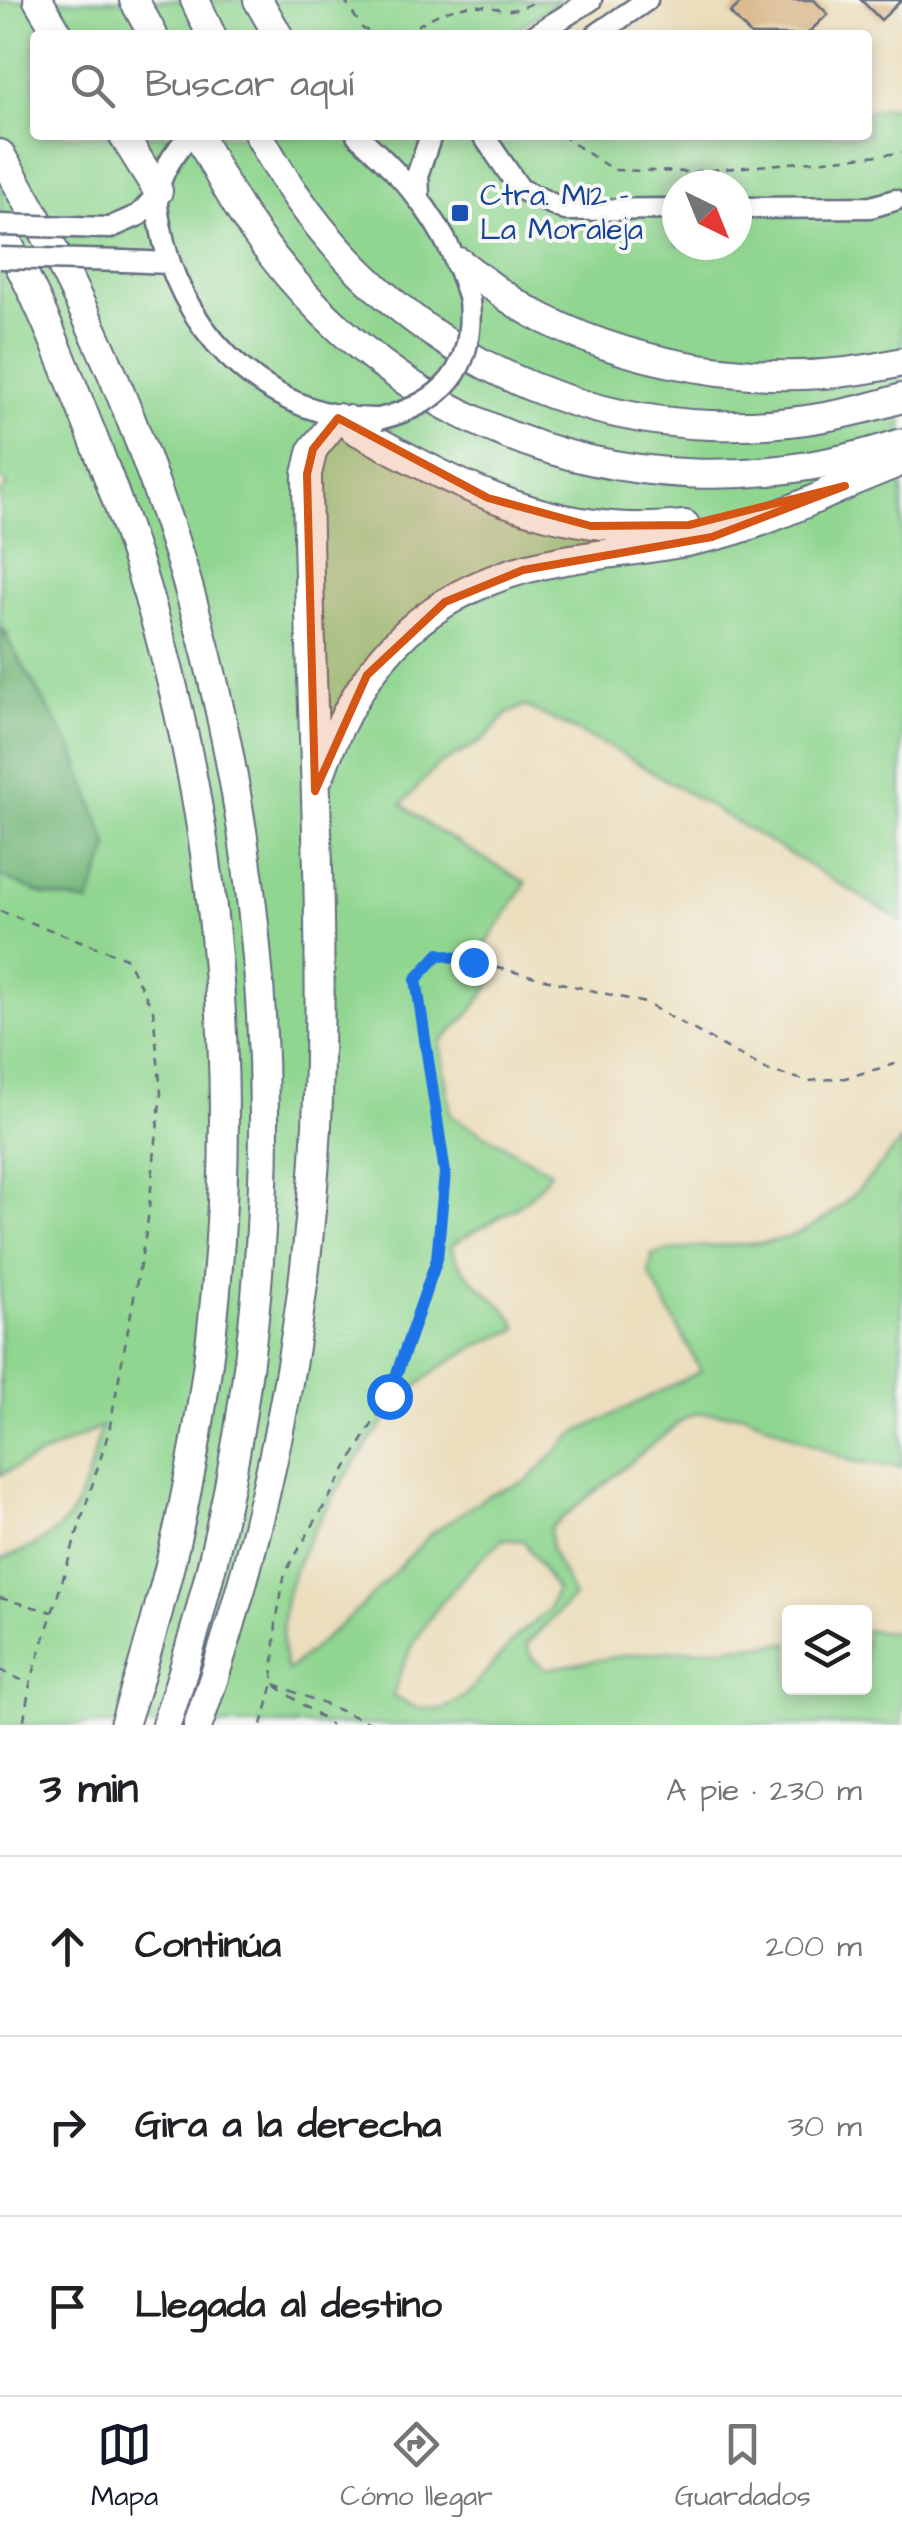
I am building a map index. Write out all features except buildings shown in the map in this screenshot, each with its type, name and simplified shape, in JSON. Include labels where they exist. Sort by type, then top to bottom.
[{"type":"highway","points":[[38,0],[57,30]]},
{"type":"highway","points":[[134,0],[150,30]]},
{"type":"highway","points":[[194,0],[209,30]]},
{"type":"highway","points":[[258,0],[275,30]]},
{"type":"highway","points":[[126,140],[159,187]]},
{"type":"highway","points":[[202,140],[267,248],[323,314],[401,379],[498,432],[617,468],[672,476],[732,476],[811,468],[902,443]]},
{"type":"highway","points":[[262,140],[305,212],[371,286],[446,344],[537,389],[625,416],[727,428],[820,419],[902,398]]},
{"type":"highway","points":[[0,154],[52,241],[107,356],[182,563],[208,654],[238,800],[260,975],[265,1174],[256,1328],[230,1491],[201,1613],[166,1725]]},
{"type":"highway","points":[[2,238],[66,370],[118,500],[170,668],[196,784],[215,921],[225,1070],[224,1231],[212,1350],[192,1478],[165,1593],[124,1725]]},
{"type":"highway","points":[[459,262],[545,320],[664,360],[766,374],[852,370],[902,362]]},
{"type":"highway","points":[[198,1725],[263,1504],[296,1330],[316,1128],[315,791],[308,474],[313,449],[342,419],[354,429],[488,498],[591,526],[690,525],[735,518],[845,486]]},
{"type":"highway","points":[[315,791],[342,718],[368,674],[395,642],[445,602],[523,570],[712,537],[902,461]]},
{"type":"street","points":[[543,30],[590,0]]},
{"type":"street","points":[[603,30],[647,0]]},
{"type":"street","points":[[2,238],[108,228],[139,214],[186,140]]},
{"type":"street","points":[[159,187],[169,263],[196,318],[250,376],[297,405],[342,419],[379,419],[412,411],[430,400],[458,369],[470,337],[469,300],[459,262],[419,195],[362,140]]},
{"type":"street","points":[[419,195],[418,173],[429,140]]},
{"type":"street","points":[[486,140],[520,189],[565,210],[662,209]]},
{"type":"street","points":[[752,208],[870,207],[894,200]]},
{"type":"street","points":[[2,238],[124,261],[169,263]]},
{"type":"path","points":[[344,0],[366,30]]},
{"type":"path","points":[[411,30],[431,16],[471,6],[512,14],[538,0]]},
{"type":"path","points":[[568,140],[613,170],[690,172],[902,153]]},
{"type":"path","points":[[0,911],[126,958],[153,1010],[161,1092],[147,1227],[109,1431],[30,1684],[23,1725]]},
{"type":"path","points":[[262,1725],[273,1684],[276,1622],[285,1573],[389,1396],[437,1259],[445,1173],[416,979],[439,954],[645,1003],[769,1071],[808,1081],[845,1078],[902,1062]]},
{"type":"path","points":[[0,1598],[52,1612]]},
{"type":"path","points":[[0,1670],[30,1684]]},
{"type":"path","points":[[273,1684],[331,1725]]},
{"type":"path","points":[[273,1684],[375,1725]]},
{"type":"highlighted area","points":[[338,418],[488,498],[591,526],[689,525],[845,486],[712,537],[523,570],[445,602],[367,675],[315,791],[307,474],[313,449]]},
{"type":"green space","points":[[0,0],[561,0],[516,30],[30,30],[30,140],[872,140],[872,110],[902,105],[902,921],[617,751],[525,706],[507,714],[482,741],[437,766],[402,804],[429,826],[526,883],[482,951],[498,974],[473,1010],[440,1043],[451,1116],[550,1171],[520,1205],[451,1245],[463,1269],[502,1306],[518,1329],[472,1349],[429,1376],[370,1442],[331,1500],[300,1557],[288,1591],[282,1638],[287,1671],[359,1609],[431,1534],[488,1495],[527,1481],[574,1434],[701,1371],[649,1273],[652,1255],[693,1247],[761,1243],[805,1230],[841,1206],[902,1140],[902,1467],[851,1461],[744,1414],[698,1413],[685,1418],[550,1528],[551,1549],[574,1597],[526,1644],[532,1658],[546,1669],[633,1654],[782,1643],[782,1695],[872,1695],[872,1631],[902,1633],[902,1725],[0,1725],[0,1560],[47,1537],[73,1511],[88,1476],[101,1427],[0,1475],[0,876],[44,895],[7,633],[0,627],[0,494],[8,484],[0,480]],"holes":[[[503,1539],[524,1541],[556,1590],[548,1611],[519,1634],[465,1696],[442,1710],[415,1707],[393,1697],[409,1652],[436,1610]]]},
{"type":"green space","points":[[0,627],[73,750],[109,847],[89,903],[44,895],[0,876]]},
{"type":"place","name":"Ctra. M12 - La Moraleja","points":[[460,213]]},
{"type":"route","points":[[389,1396],[437,1259],[445,1173],[416,979],[439,954],[473,962]]}]
